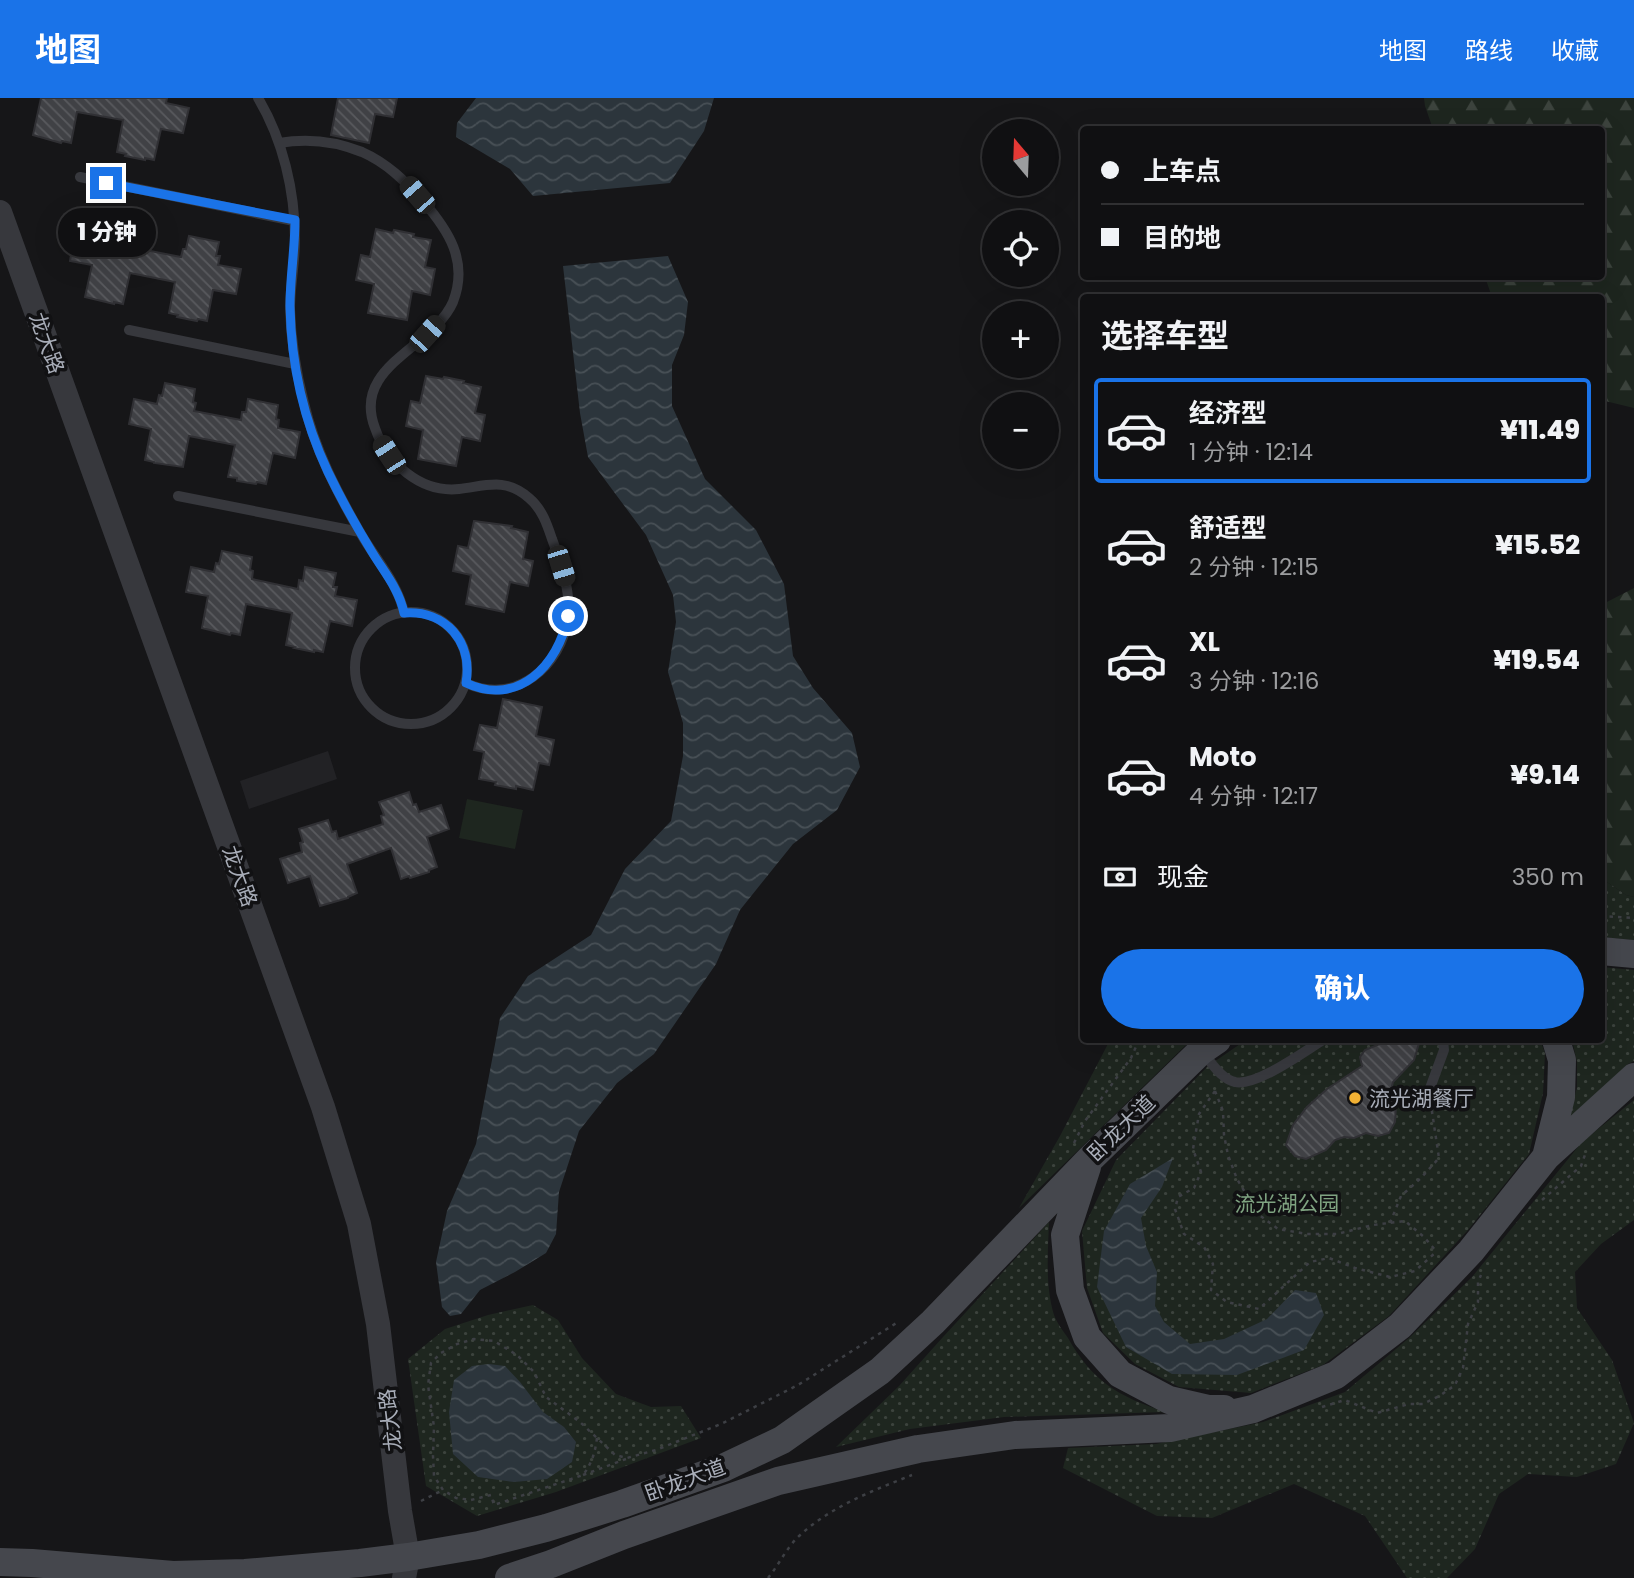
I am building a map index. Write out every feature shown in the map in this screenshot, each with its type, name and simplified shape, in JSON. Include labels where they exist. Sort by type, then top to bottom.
[{"type":"main road","points":[[1605,951],[1634,954]]},
{"type":"main road","points":[[1546,1157],[1561,1097],[1562,1060],[1557,1043]]},
{"type":"main road","name":"卧龙大道","points":[[0,1562],[173,1575],[245,1573],[360,1563],[412,1571],[478,1545],[610,1508],[723,1468],[782,1440],[880,1371],[953,1302],[1080,1154],[1209,1045]]},
{"type":"main road","name":"卧龙大道","points":[[509,1578],[779,1481],[906,1451],[1015,1435],[1170,1428],[1253,1409],[1336,1375],[1400,1326],[1471,1251],[1546,1157],[1634,1077]]},
{"type":"main road","points":[[1080,1154],[1065,1235],[1070,1290],[1087,1337],[1120,1374],[1169,1400],[1208,1409],[1253,1409]]},
{"type":"street","name":"龙大路","points":[[0,212],[310,1070],[359,1224],[379,1324],[400,1511],[412,1571]]},
{"type":"lane","points":[[258,98],[272,125],[289,179],[295,220],[290,309],[295,364],[304,404],[319,453],[360,532],[397,591],[404,613]]},
{"type":"lane","points":[[278,143],[306,140],[332,143],[363,153],[384,164],[407,183],[440,221],[454,247],[458,267],[453,302],[427,334],[384,371],[374,390],[372,420],[385,448],[399,467],[421,482],[457,489],[496,484],[508,486],[529,498],[537,506],[547,527],[565,581],[569,604],[560,643],[553,657],[532,678],[500,690],[478,688],[466,683]]},
{"type":"lane","points":[[80,177],[295,220]]},
{"type":"lane","points":[[129,330],[295,364]]},
{"type":"lane","points":[[178,496],[360,532]]},
{"type":"lane","points":[[404,613],[422,613],[434,617],[453,630],[465,650],[466,683],[460,696],[445,713],[424,723],[400,724],[379,714],[370,706],[358,687],[355,663],[362,641],[388,617],[404,613]]},
{"type":"lane","points":[[1209,1045],[1222,1075],[1236,1083],[1257,1079],[1318,1043]]},
{"type":"lane","points":[[1429,1091],[1444,1050],[1443,1043]]},
{"type":"path","points":[[1605,916],[1634,918]]},
{"type":"path","points":[[1080,1154],[1085,1121],[1131,1058],[1138,1043]]},
{"type":"path","points":[[1215,1091],[1223,1111],[1228,1155],[1237,1179],[1258,1214],[1278,1229],[1307,1234],[1337,1234],[1405,1221],[1424,1237],[1436,1252],[1415,1271],[1390,1277],[1329,1258],[1310,1262],[1259,1309],[1227,1302],[1211,1290],[1213,1264],[1204,1247],[1184,1234],[1175,1209],[1178,1197],[1194,1188],[1201,1172],[1193,1149],[1199,1114],[1222,1075]]},
{"type":"path","points":[[1390,1223],[1401,1196],[1439,1158],[1429,1091]]},
{"type":"path","points":[[1535,1206],[1581,1167],[1589,1143]]},
{"type":"path","points":[[1314,1410],[1345,1400],[1377,1413],[1409,1404],[1423,1404],[1455,1385],[1463,1368],[1468,1324],[1478,1302],[1478,1282],[1483,1271]]},
{"type":"path","points":[[627,1458],[615,1455],[546,1397],[534,1372],[517,1355],[494,1341],[474,1339],[457,1344],[441,1353],[431,1363],[428,1385],[434,1427],[432,1456],[435,1476],[443,1490],[456,1498],[471,1500],[491,1495],[494,1505],[656,1450],[721,1424],[798,1385],[904,1318]]},
{"type":"path","points":[[583,1475],[591,1465],[597,1438]]},
{"type":"path","points":[[768,1578],[796,1539],[827,1514],[868,1492],[921,1471]]},
{"type":"path","points":[[400,1511],[443,1490]]},
{"type":"shaded area","points":[[328,751],[337,779],[249,809],[240,781]]},
{"type":"green space","points":[[1424,98],[1634,98],[1634,408],[1605,401],[1605,294],[1491,294],[1486,280],[1605,280],[1605,126],[1432,126]]},
{"type":"green space","points":[[1634,588],[1634,897],[1626,895],[1605,881],[1605,603]]},
{"type":"green space","points":[[467,799],[523,810],[515,849],[459,838]]},
{"type":"green space","points":[[1605,881],[1626,895],[1634,897],[1634,940],[1605,937]]},
{"type":"green space","points":[[1605,967],[1634,970],[1634,1061],[1569,1121],[1577,1087],[1577,1062],[1573,1043],[1605,1043]]},
{"type":"green space","points":[[1108,1043],[1188,1043],[1019,1208]]},
{"type":"green space","name":"流光湖公园","points":[[1242,1043],[1541,1043],[1545,1053],[1543,1093],[1529,1154],[1468,1230],[1389,1316],[1323,1365],[1251,1393],[1179,1387],[1135,1364],[1103,1333],[1087,1288],[1082,1231],[1116,1160],[1208,1066]]},
{"type":"green space","points":[[1634,1100],[1634,1220],[1601,1244],[1575,1272],[1577,1308],[1612,1360],[1634,1423],[1616,1464],[1577,1477],[1528,1474],[1499,1494],[1475,1549],[1447,1578],[1407,1578],[1365,1516],[1294,1484],[1212,1518],[1157,1516],[1063,1468],[1068,1448],[1156,1444],[1263,1422],[1345,1392],[1409,1338],[1472,1277],[1582,1142]]},
{"type":"green space","points":[[1049,1222],[1048,1281],[1051,1304],[1058,1324],[1097,1377],[1120,1393],[1165,1412],[1004,1417],[910,1429],[836,1447],[899,1386]]},
{"type":"green space","points":[[533,1305],[558,1320],[582,1358],[616,1394],[651,1407],[681,1406],[701,1438],[556,1492],[477,1516],[426,1486],[408,1359],[445,1329],[488,1315]]},
{"type":"water","points":[[476,98],[714,98],[704,131],[670,183],[533,196],[510,169],[456,137],[457,123]]},
{"type":"water","points":[[668,256],[688,302],[684,335],[672,365],[672,406],[705,479],[756,530],[784,584],[793,656],[813,688],[852,733],[860,767],[837,810],[793,844],[740,910],[716,964],[654,1054],[617,1083],[579,1131],[559,1192],[556,1234],[546,1253],[480,1290],[461,1314],[450,1316],[442,1307],[436,1262],[447,1211],[476,1144],[500,1018],[528,976],[591,935],[625,869],[671,821],[683,756],[683,723],[668,672],[676,622],[673,595],[646,535],[588,457],[580,413],[563,266]]},
{"type":"water","points":[[1173,1158],[1162,1187],[1141,1218],[1146,1246],[1157,1272],[1155,1306],[1164,1322],[1190,1344],[1224,1339],[1267,1319],[1295,1290],[1316,1293],[1324,1315],[1304,1350],[1237,1375],[1172,1374],[1126,1347],[1097,1287],[1104,1231],[1130,1184]]},
{"type":"water","points":[[472,1366],[505,1366],[543,1412],[564,1427],[576,1442],[572,1462],[547,1479],[514,1482],[478,1477],[453,1454],[449,1412],[454,1380]]},
{"type":"building","points":[[41,98],[167,98],[166,103],[189,108],[183,133],[161,129],[154,160],[145,160],[117,152],[123,120],[77,112],[71,143],[33,135]]},
{"type":"building","points":[[338,98],[397,98],[393,117],[375,114],[369,143],[331,135]]},
{"type":"building","points":[[105,220],[136,226],[133,239],[137,240],[135,248],[181,257],[189,236],[219,242],[216,256],[220,256],[218,265],[241,269],[236,294],[213,290],[207,321],[177,317],[178,315],[169,313],[175,282],[130,273],[123,304],[85,297],[92,265],[70,261],[74,236],[98,241],[100,232],[103,233]]},
{"type":"building","points":[[376,229],[414,234],[413,237],[431,240],[425,267],[435,269],[430,295],[412,291],[407,320],[368,313],[374,284],[356,280],[361,255],[370,257]]},
{"type":"building","points":[[426,376],[464,381],[463,383],[481,387],[475,413],[485,415],[480,441],[462,437],[456,466],[418,459],[423,430],[406,426],[411,401],[420,403]]},
{"type":"building","points":[[165,383],[195,389],[194,411],[241,420],[242,412],[246,412],[248,399],[278,405],[278,428],[300,432],[295,458],[273,453],[266,484],[237,481],[237,478],[228,477],[235,445],[189,436],[183,467],[145,460],[151,429],[129,424],[134,399],[157,404]]},
{"type":"building","points":[[474,521],[512,526],[511,528],[528,532],[523,559],[533,561],[528,586],[510,582],[504,612],[466,604],[471,575],[453,571],[458,546],[468,548]]},
{"type":"building","points":[[222,551],[252,557],[252,579],[298,589],[299,580],[303,581],[305,567],[336,573],[333,587],[337,587],[335,596],[357,600],[352,626],[330,621],[323,652],[286,645],[292,613],[246,604],[240,635],[202,628],[208,596],[186,592],[191,567],[214,572]]},
{"type":"building","points":[[503,699],[542,707],[536,736],[554,740],[549,765],[539,763],[533,790],[495,785],[496,782],[479,779],[484,752],[474,750],[480,725],[497,728]]},
{"type":"building","points":[[409,792],[413,805],[416,804],[419,812],[441,805],[449,829],[427,837],[437,867],[429,872],[401,879],[391,848],[347,864],[357,893],[320,906],[310,876],[288,883],[280,859],[302,852],[300,843],[303,842],[299,829],[328,820],[338,839],[383,824],[381,816],[384,815],[379,802]]},
{"type":"building","name":"流光湖餐厅","points":[[1419,1043],[1414,1060],[1393,1082],[1391,1090],[1396,1106],[1395,1122],[1389,1133],[1344,1137],[1335,1140],[1326,1150],[1306,1159],[1295,1156],[1286,1145],[1293,1125],[1307,1107],[1327,1089],[1362,1066],[1360,1057],[1365,1050],[1380,1044]]},
{"type":"place","name":"流光湖餐厅","points":[[1355,1098]]},
{"type":"route","points":[[106,183],[295,220],[290,289],[294,359],[319,453],[360,533],[397,591],[404,613],[422,613],[434,617],[453,630],[460,640],[467,662],[466,683],[478,688],[500,690],[532,678],[553,657],[568,616]]}]
